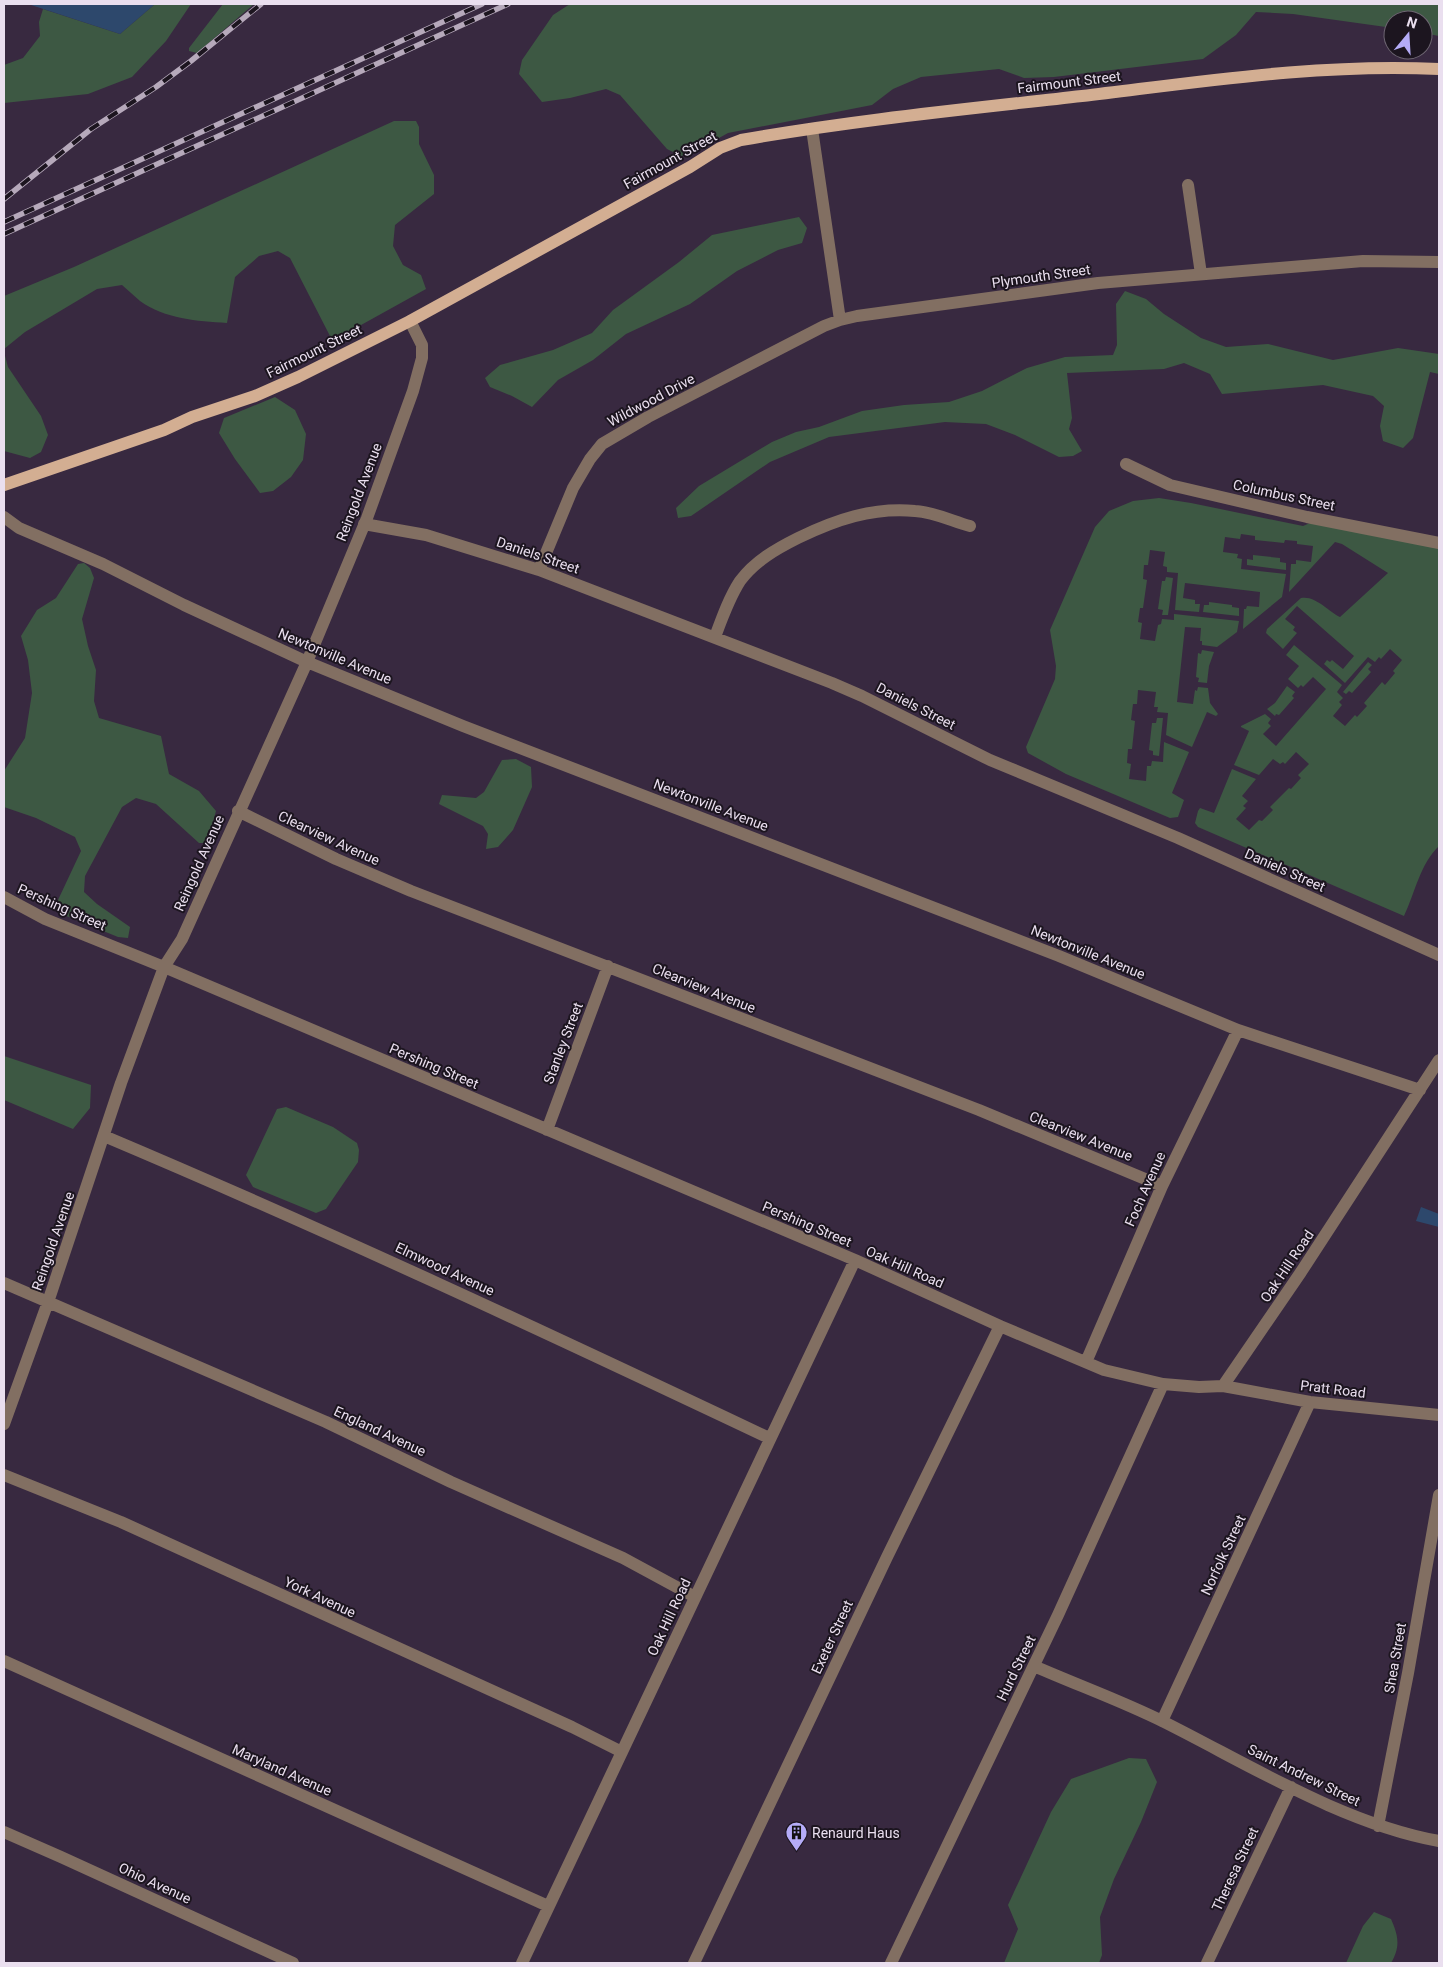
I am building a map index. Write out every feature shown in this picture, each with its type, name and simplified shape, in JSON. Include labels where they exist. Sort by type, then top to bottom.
[{"type":"main road","name":"Fairmount Street","points":[[4,486],[255,396],[410,321],[720,148],[741,140],[812,129],[1203,81],[1334,69],[1439,69]]},
{"type":"street","points":[[812,129],[840,320]]},
{"type":"street","points":[[1188,184],[1201,274]]},
{"type":"street","name":"Plymouth Street","points":[[840,320],[857,316],[1098,283],[1363,261],[1439,262]]},
{"type":"street","name":"Wildwood Drive","points":[[539,570],[573,488],[590,459],[602,444],[648,417],[824,326],[840,320]]},
{"type":"street","name":"Reingold Avenue","points":[[4,1424],[48,1302],[121,1083],[164,967],[182,939],[238,811],[307,662],[364,524],[413,391],[422,358],[422,345],[410,321]]},
{"type":"street","name":"Columbus Street","points":[[1126,464],[1170,485],[1307,517],[1439,543]]},
{"type":"street","points":[[715,637],[734,592],[748,572],[758,562],[779,547],[822,527],[856,514],[892,510],[921,511],[970,526]]},
{"type":"street","name":"Newtonville Avenue","points":[[4,517],[19,528],[103,564],[184,605],[307,662],[473,729],[1059,956],[1238,1030],[1420,1090]]},
{"type":"street","name":"Daniels Street","points":[[364,524],[426,535],[539,570],[715,637],[862,696],[990,760],[1178,838],[1439,955]]},
{"type":"street","name":"Clearview Avenue","points":[[238,811],[336,859],[410,891],[979,1110],[1162,1186]]},
{"type":"street","name":"Pershing Street","points":[[4,897],[46,919],[164,967],[854,1260]]},
{"type":"street","name":"Stanley Street","points":[[547,1130],[608,966]]},
{"type":"street","name":"Foch Avenue","points":[[1086,1362],[1162,1186],[1238,1030]]},
{"type":"street","name":"Oak Hill Road","points":[[522,1963],[854,1260],[1000,1326],[1104,1370],[1164,1384],[1199,1387],[1224,1386],[1301,1272],[1439,1060]]},
{"type":"street","name":"Elmwood Avenue","points":[[104,1136],[414,1271],[769,1438]]},
{"type":"street","name":"England Avenue","points":[[4,1283],[326,1422],[451,1482],[623,1558],[695,1597]]},
{"type":"street","name":"Exeter Street","points":[[694,1963],[887,1557],[1000,1326]]},
{"type":"street","name":"Hurd Street","points":[[891,1963],[1034,1666],[1164,1384]]},
{"type":"street","name":"Pratt Road","points":[[1224,1386],[1310,1402],[1439,1415]]},
{"type":"street","name":"Norfolk Street","points":[[1162,1721],[1310,1402]]},
{"type":"street","name":"York Avenue","points":[[4,1474],[121,1522],[572,1727],[622,1752]]},
{"type":"street","name":"Shea Street","points":[[1378,1826],[1408,1673],[1439,1495]]},
{"type":"street","name":"Maryland Avenue","points":[[4,1661],[548,1906]]},
{"type":"street","name":"Saint Andrew Street","points":[[1034,1666],[1162,1721],[1291,1787],[1378,1826],[1410,1836],[1439,1841]]},
{"type":"street","name":"Theresa Street","points":[[1207,1963],[1291,1787]]},
{"type":"street","name":"Ohio Avenue","points":[[4,1832],[293,1963]]},
{"type":"green space","points":[[155,4],[191,4],[166,41],[132,77],[88,94],[4,103],[4,65],[23,58],[40,36],[39,22],[43,9],[120,34]]},
{"type":"green space","points":[[223,4],[254,4],[197,53],[189,51],[189,48]]},
{"type":"green space","points":[[570,4],[1439,4],[1439,36],[1433,35],[1433,10],[1383,10],[1383,27],[1293,14],[1256,12],[1236,35],[1203,59],[1054,77],[1024,78],[999,69],[921,77],[893,89],[872,105],[728,133],[694,152],[681,156],[667,149],[620,95],[606,89],[570,98],[542,102],[519,74],[522,60],[553,15]]},
{"type":"green space","points":[[394,121],[416,121],[419,127],[419,144],[434,175],[434,194],[395,225],[393,246],[403,265],[421,275],[426,289],[334,340],[330,336],[290,258],[278,251],[259,256],[235,277],[227,323],[193,320],[160,312],[140,301],[122,285],[97,289],[25,332],[4,349],[4,296],[74,267]]},
{"type":"green space","points":[[799,217],[807,228],[802,243],[778,250],[737,271],[690,304],[626,334],[593,360],[558,380],[532,407],[490,387],[485,378],[500,365],[553,350],[592,333],[613,310],[679,262],[712,235]]},
{"type":"green space","points":[[1125,291],[1146,299],[1164,314],[1201,338],[1226,347],[1268,344],[1333,360],[1398,348],[1439,354],[1439,374],[1430,372],[1413,438],[1403,448],[1383,441],[1380,426],[1384,406],[1373,396],[1323,385],[1222,394],[1210,374],[1184,363],[1164,369],[1067,373],[1072,418],[1069,429],[1082,451],[1073,456],[1059,457],[1015,435],[986,424],[945,422],[829,437],[770,462],[691,516],[678,518],[676,508],[699,486],[772,442],[796,432],[819,427],[862,411],[904,405],[949,402],[982,391],[1027,368],[1065,357],[1113,355],[1117,345],[1116,304]]},
{"type":"green space","points":[[4,352],[8,367],[41,416],[48,435],[41,452],[30,458],[4,451]]},
{"type":"green space","points":[[275,397],[295,410],[306,434],[303,460],[291,477],[273,491],[260,493],[219,433],[224,418]]},
{"type":"green space","points":[[1159,498],[1303,526],[1310,523],[1439,548],[1439,846],[1432,853],[1422,870],[1404,916],[1198,827],[1195,823],[1200,808],[1214,813],[1232,769],[1256,779],[1242,796],[1248,801],[1243,806],[1246,808],[1236,819],[1249,830],[1273,810],[1270,807],[1301,778],[1298,775],[1309,764],[1296,752],[1285,764],[1283,762],[1280,764],[1273,759],[1259,775],[1234,765],[1249,731],[1241,726],[1265,714],[1271,719],[1268,723],[1271,726],[1263,734],[1276,746],[1326,689],[1313,677],[1303,687],[1301,685],[1298,688],[1288,679],[1299,666],[1286,655],[1294,645],[1342,685],[1337,692],[1343,698],[1339,702],[1342,705],[1333,716],[1345,726],[1367,706],[1364,703],[1382,682],[1385,685],[1395,673],[1393,671],[1402,660],[1390,649],[1381,659],[1379,657],[1375,662],[1368,657],[1345,683],[1324,664],[1327,660],[1330,662],[1332,660],[1343,669],[1354,656],[1297,606],[1285,619],[1295,627],[1293,630],[1297,633],[1283,649],[1266,633],[1267,629],[1301,598],[1316,601],[1340,617],[1388,573],[1342,544],[1335,542],[1289,592],[1291,564],[1296,564],[1296,560],[1311,562],[1313,546],[1297,544],[1297,541],[1285,540],[1284,543],[1255,540],[1255,536],[1241,534],[1240,539],[1225,537],[1223,552],[1238,554],[1237,558],[1242,559],[1241,569],[1286,574],[1282,597],[1243,629],[1244,609],[1247,606],[1259,607],[1260,592],[1185,583],[1183,598],[1195,600],[1195,604],[1200,604],[1199,612],[1175,610],[1178,573],[1167,572],[1167,567],[1163,566],[1165,552],[1150,550],[1148,565],[1144,565],[1143,579],[1147,580],[1143,608],[1140,608],[1138,622],[1142,623],[1140,639],[1155,641],[1158,625],[1161,624],[1162,619],[1174,620],[1174,614],[1239,621],[1237,632],[1217,647],[1202,645],[1202,641],[1200,641],[1201,628],[1185,627],[1177,702],[1193,704],[1195,690],[1197,691],[1198,687],[1208,688],[1210,703],[1218,714],[1216,716],[1207,712],[1192,747],[1166,735],[1168,713],[1157,712],[1158,707],[1154,707],[1156,692],[1138,690],[1137,704],[1133,704],[1131,720],[1135,721],[1132,749],[1128,749],[1127,763],[1131,764],[1129,779],[1146,781],[1147,766],[1151,766],[1152,761],[1163,762],[1164,742],[1189,752],[1172,793],[1184,800],[1178,817],[1170,818],[1066,774],[1028,753],[1026,747],[1055,679],[1056,666],[1050,630],[1095,527],[1109,511],[1133,501]]},
{"type":"green space","points":[[1253,555],[1280,558],[1280,562],[1286,563],[1286,570],[1247,565],[1247,559],[1253,560]]},
{"type":"green space","points":[[84,563],[90,568],[94,578],[82,619],[96,670],[94,701],[99,718],[161,736],[169,774],[199,791],[216,811],[207,843],[199,843],[156,804],[136,798],[122,807],[85,876],[84,892],[97,904],[130,927],[128,938],[118,937],[59,913],[58,900],[81,851],[75,837],[36,818],[4,807],[4,771],[25,738],[32,693],[28,660],[21,636],[37,610],[56,598],[78,564]]},
{"type":"green space","points":[[1166,577],[1173,578],[1168,615],[1162,615],[1163,610],[1158,609],[1162,581],[1165,581]]},
{"type":"green space","points":[[1209,602],[1232,605],[1232,607],[1239,608],[1239,616],[1203,612],[1204,605],[1209,605]]},
{"type":"green space","points":[[1202,650],[1214,652],[1209,666],[1207,683],[1198,682],[1199,678],[1196,677],[1198,653],[1201,654]]},
{"type":"green space","points":[[1368,662],[1372,665],[1368,669],[1371,672],[1352,693],[1349,691],[1346,694],[1343,692]]},
{"type":"green space","points":[[1287,686],[1295,692],[1292,696],[1294,698],[1279,715],[1276,714],[1275,716],[1267,709],[1275,703]]},
{"type":"green space","points":[[1157,718],[1163,718],[1159,756],[1153,755],[1153,751],[1149,750],[1152,723],[1156,723]]},
{"type":"green space","points":[[516,759],[531,767],[532,787],[513,830],[498,847],[486,849],[488,834],[483,826],[439,804],[442,795],[476,798],[484,792],[502,760]]},
{"type":"green space","points":[[4,1056],[91,1085],[90,1108],[73,1129],[4,1100]]},
{"type":"green space","points":[[286,1107],[333,1127],[357,1143],[359,1150],[358,1162],[326,1209],[316,1213],[253,1187],[246,1175],[277,1109]]},
{"type":"green space","points":[[1129,1758],[1146,1759],[1157,1782],[1141,1822],[1114,1879],[1100,1917],[1102,1955],[1099,1963],[1004,1963],[1018,1929],[1008,1905],[1051,1812],[1071,1779]]},
{"type":"green space","points":[[1374,1912],[1391,1919],[1395,1930],[1397,1946],[1391,1963],[1346,1963],[1363,1926]]},
{"type":"water","points":[[28,4],[155,4],[120,34]]},
{"type":"water","points":[[1421,1207],[1439,1214],[1439,1227],[1416,1221]]},
{"type":"railway","points":[[4,199],[91,129],[156,87],[261,4]]},
{"type":"railway","points":[[4,222],[482,4]]},
{"type":"railway","points":[[4,234],[508,4]]},
{"type":"place","name":"Renaurd Haus","points":[[796,1852]]}]
